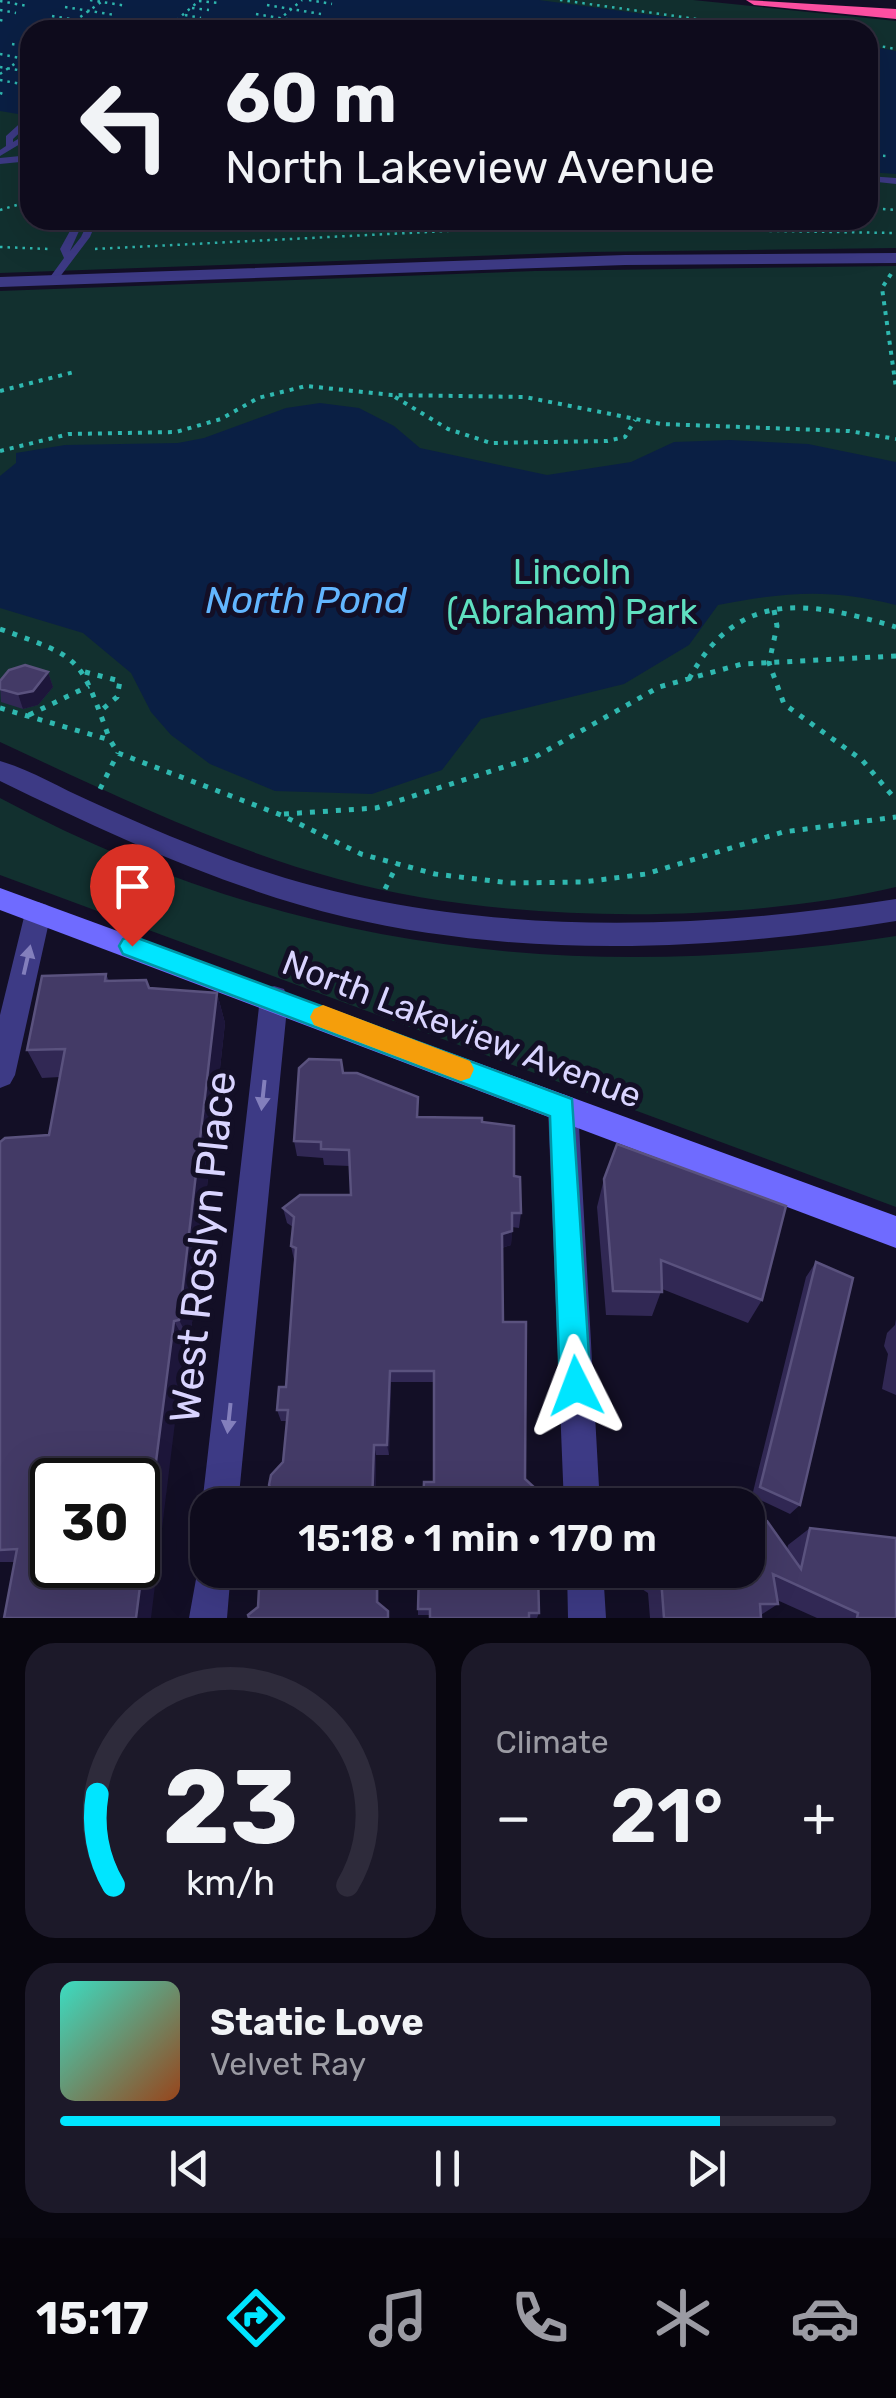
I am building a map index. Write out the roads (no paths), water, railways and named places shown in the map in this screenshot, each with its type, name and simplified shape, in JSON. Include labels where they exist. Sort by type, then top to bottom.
[{"type":"highway","points":[[754,0],[896,14]]},
{"type":"highway","points":[[883,0],[896,1]]},
{"type":"main road","name":"North Lakeview Avenue","points":[[0,898],[896,1232]]},
{"type":"street","points":[[0,282],[488,263],[894,265]]},
{"type":"street","points":[[0,770],[154,842],[256,880],[362,909],[599,937],[767,931],[896,910]]},
{"type":"street","points":[[0,1075],[38,913]]},
{"type":"street","name":"West Roslyn Place","points":[[222,1488],[274,998]]},
{"type":"street","points":[[563,1108],[581,1488]]},
{"type":"street","points":[[208,1618],[211,1588]]},
{"type":"street","points":[[586,1588],[587,1618]]},
{"type":"lane","points":[[9,145],[9,138],[20,128]]},
{"type":"lane","points":[[0,157],[20,139]]},
{"type":"lane","points":[[67,256],[65,249],[75,230]]},
{"type":"lane","points":[[53,280],[67,256],[80,249],[89,230]]},
{"type":"water","points":[[0,0],[539,0],[689,20],[20,20],[20,114],[0,111]]},
{"type":"water","points":[[878,48],[896,51],[896,174],[878,173]]},
{"type":"water","name":"North Pond","points":[[320,403],[359,408],[394,426],[420,448],[547,475],[631,462],[674,442],[808,444],[896,462],[896,605],[850,596],[807,594],[718,605],[689,645],[624,684],[481,719],[442,770],[372,794],[275,791],[210,764],[171,735],[151,712],[131,673],[83,633],[0,608],[0,476],[16,463],[16,453],[65,445],[178,443],[204,438],[286,408]]},
{"type":"park label","name":"Lincoln (Abraham) Park","points":[[572,592]]}]
